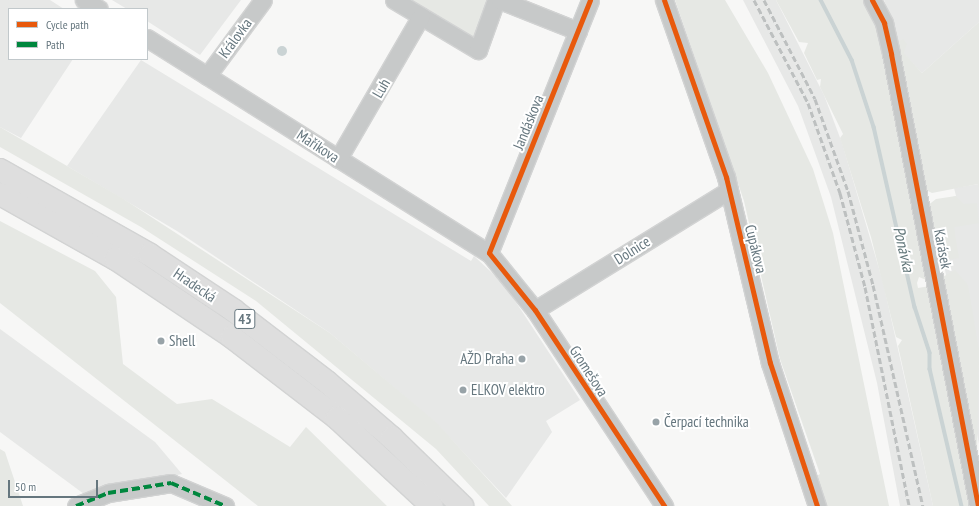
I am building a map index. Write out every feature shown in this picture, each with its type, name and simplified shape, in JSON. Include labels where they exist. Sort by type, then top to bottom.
[{"type":"highway","name":"Hradecká","points":[[0,170],[144,251],[233,310],[332,387],[462,506]]},
{"type":"highway","name":"43","points":[[0,194],[158,286],[232,337],[337,418],[432,506]]},
{"type":"street","points":[[84,0],[97,8]]},
{"type":"street","name":"Královka","points":[[207,76],[262,0]]},
{"type":"street","points":[[394,0],[478,50],[496,0]]},
{"type":"street","points":[[500,0],[578,31]]},
{"type":"street","name":"Jandáskova","points":[[489,253],[590,0]]},
{"type":"street","name":"Cupákova","points":[[664,0],[729,190],[770,363],[817,506]]},
{"type":"street","name":"Karásek","points":[[872,0],[891,54],[978,506]]},
{"type":"street","name":"Luh","points":[[338,159],[421,16]]},
{"type":"street","name":"Maříkova","points":[[148,39],[489,253]]},
{"type":"street","name":"Dolnice","points":[[535,310],[729,190]]},
{"type":"street","name":"Gromešova","points":[[489,253],[535,310],[664,506]]},
{"type":"street","points":[[76,506],[108,493],[171,483],[225,506]]},
{"type":"shaded area","points":[[0,0],[50,0],[62,8],[8,8],[8,60],[72,60],[21,138],[0,127]]},
{"type":"shaded area","points":[[112,0],[241,0],[200,55],[148,22],[148,8],[125,8]]},
{"type":"shaded area","points":[[402,0],[490,0],[476,36],[472,38]]},
{"type":"shaded area","points":[[675,0],[725,0],[768,73],[813,169],[833,233],[889,506],[825,506],[815,477],[820,474],[780,359],[744,201]]},
{"type":"shaded area","points":[[743,0],[776,0],[824,95],[842,143],[883,282],[933,506],[900,506],[877,383],[831,197],[798,106]]},
{"type":"shaded area","points":[[776,0],[865,0],[879,28],[929,281],[919,277],[917,283],[918,288],[930,286],[972,506],[933,506],[898,346],[902,340],[896,337],[871,237],[840,138],[843,134],[820,87],[821,79],[817,80],[804,53],[808,43],[799,42]]},
{"type":"shaded area","points":[[884,0],[979,0],[979,22],[922,73],[902,52]]},
{"type":"shaded area","points":[[979,22],[979,190],[978,184],[932,193],[924,189],[894,44],[903,39],[907,44],[904,53],[922,73]]},
{"type":"shaded area","points":[[280,46],[284,46],[286,47],[286,55],[280,56],[277,53],[277,49]]},
{"type":"shaded area","points":[[141,60],[471,261],[474,256],[504,284],[580,400],[546,421],[552,432],[506,498],[436,423],[330,333],[177,231],[67,166]]},
{"type":"shaded area","points":[[0,127],[122,198],[330,333],[437,423],[512,506],[489,506],[436,449],[256,301],[141,227],[0,147]]},
{"type":"shaded area","points":[[979,184],[979,444],[932,203],[956,196],[954,188]]},
{"type":"shaded area","points":[[956,196],[964,204],[977,203],[979,223],[954,227],[959,258],[947,260],[936,254],[927,206],[936,199]]},
{"type":"shaded area","points":[[0,221],[95,271],[116,297],[123,364],[177,404],[212,399],[290,447],[306,427],[387,506],[258,506],[0,303]]},
{"type":"shaded area","points":[[955,270],[968,285],[979,350],[977,456],[941,278]]},
{"type":"shaded area","points":[[0,329],[155,442],[182,474],[84,494],[0,432]]},
{"type":"shaded area","points":[[0,449],[5,452],[23,506],[0,506]]},
{"type":"waterway","name":"Ponávka","points":[[821,0],[852,60],[874,127],[915,307],[930,353],[930,369],[962,506]]},
{"type":"railway","points":[[754,0],[808,103],[840,193],[865,287],[909,506]]},
{"type":"railway","points":[[764,0],[815,99],[848,191],[873,285],[923,506]]},
{"type":"marked path","points":[[76,506],[108,493],[171,483],[225,506]]},
{"type":"cycle path","points":[[590,0],[489,253],[535,310],[664,506]]},
{"type":"cycle path","points":[[664,0],[726,177],[770,363],[817,506]]},
{"type":"cycle path","points":[[872,0],[884,23],[891,54],[978,506]]},
{"type":"place","name":"Shell","points":[[161,341]]},
{"type":"place","name":"AŽD Praha","points":[[522,359]]},
{"type":"place","name":"ELKOV elektro","points":[[463,390]]},
{"type":"place","name":"Čerpací technika","points":[[656,422]]}]
